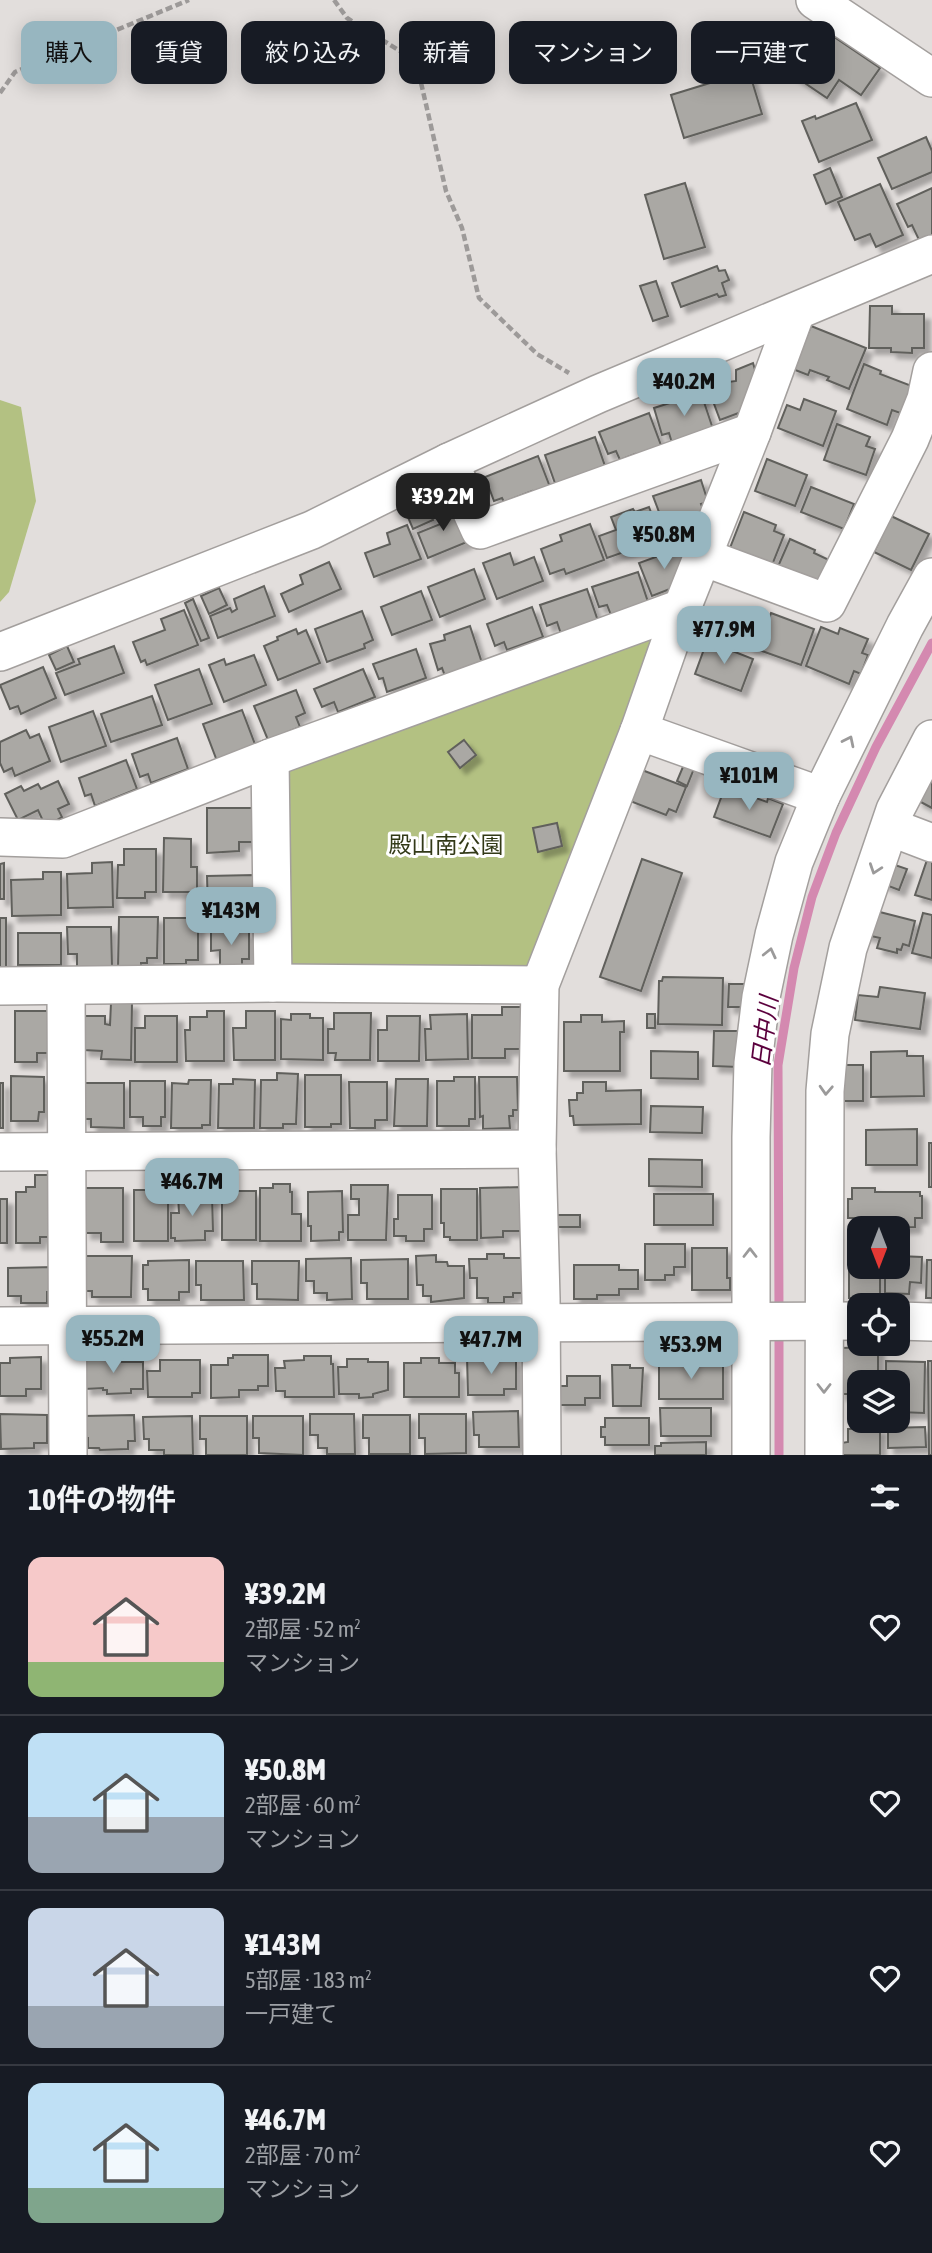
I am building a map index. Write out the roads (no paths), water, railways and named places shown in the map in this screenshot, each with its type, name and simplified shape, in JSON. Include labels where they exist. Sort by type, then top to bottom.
[{"type":"street","points":[[815,0],[932,78]]},
{"type":"street","points":[[0,652],[312,530],[449,462],[598,394],[932,254]]},
{"type":"street","points":[[542,1455],[537,1149],[540,985],[639,731],[682,608],[796,312]]},
{"type":"street","points":[[703,557],[827,604],[910,439],[926,398],[932,371]]},
{"type":"street","points":[[449,462],[480,530],[752,432]]},
{"type":"street","points":[[751,1455],[751,1137],[753,1063],[761,997],[774,934],[794,862],[821,796],[932,577]]},
{"type":"street","points":[[0,837],[63,839],[270,758],[682,608]]},
{"type":"street","points":[[639,731],[821,796]]},
{"type":"street","points":[[824,1455],[842,1321],[825,1091],[830,1034],[848,948],[895,810],[932,739]]},
{"type":"street","points":[[270,758],[273,983]]},
{"type":"street","points":[[890,827],[932,843]]},
{"type":"street","points":[[0,986],[273,983],[540,985]]},
{"type":"street","points":[[66,986],[68,1455]]},
{"type":"street","points":[[0,1152],[537,1149]]},
{"type":"street","points":[[0,1326],[842,1321]]},
{"type":"street","points":[[910,1321],[932,1322]]},
{"type":"waterway","name":"日中川","points":[[779,1313],[778,1065],[794,968],[812,897],[836,833],[876,747],[932,643]]},
{"type":"waterway","name":"日中川","points":[[779,1331],[779,1455]]},
{"type":"park label","name":"殿山南公園","points":[[446,845]]}]
